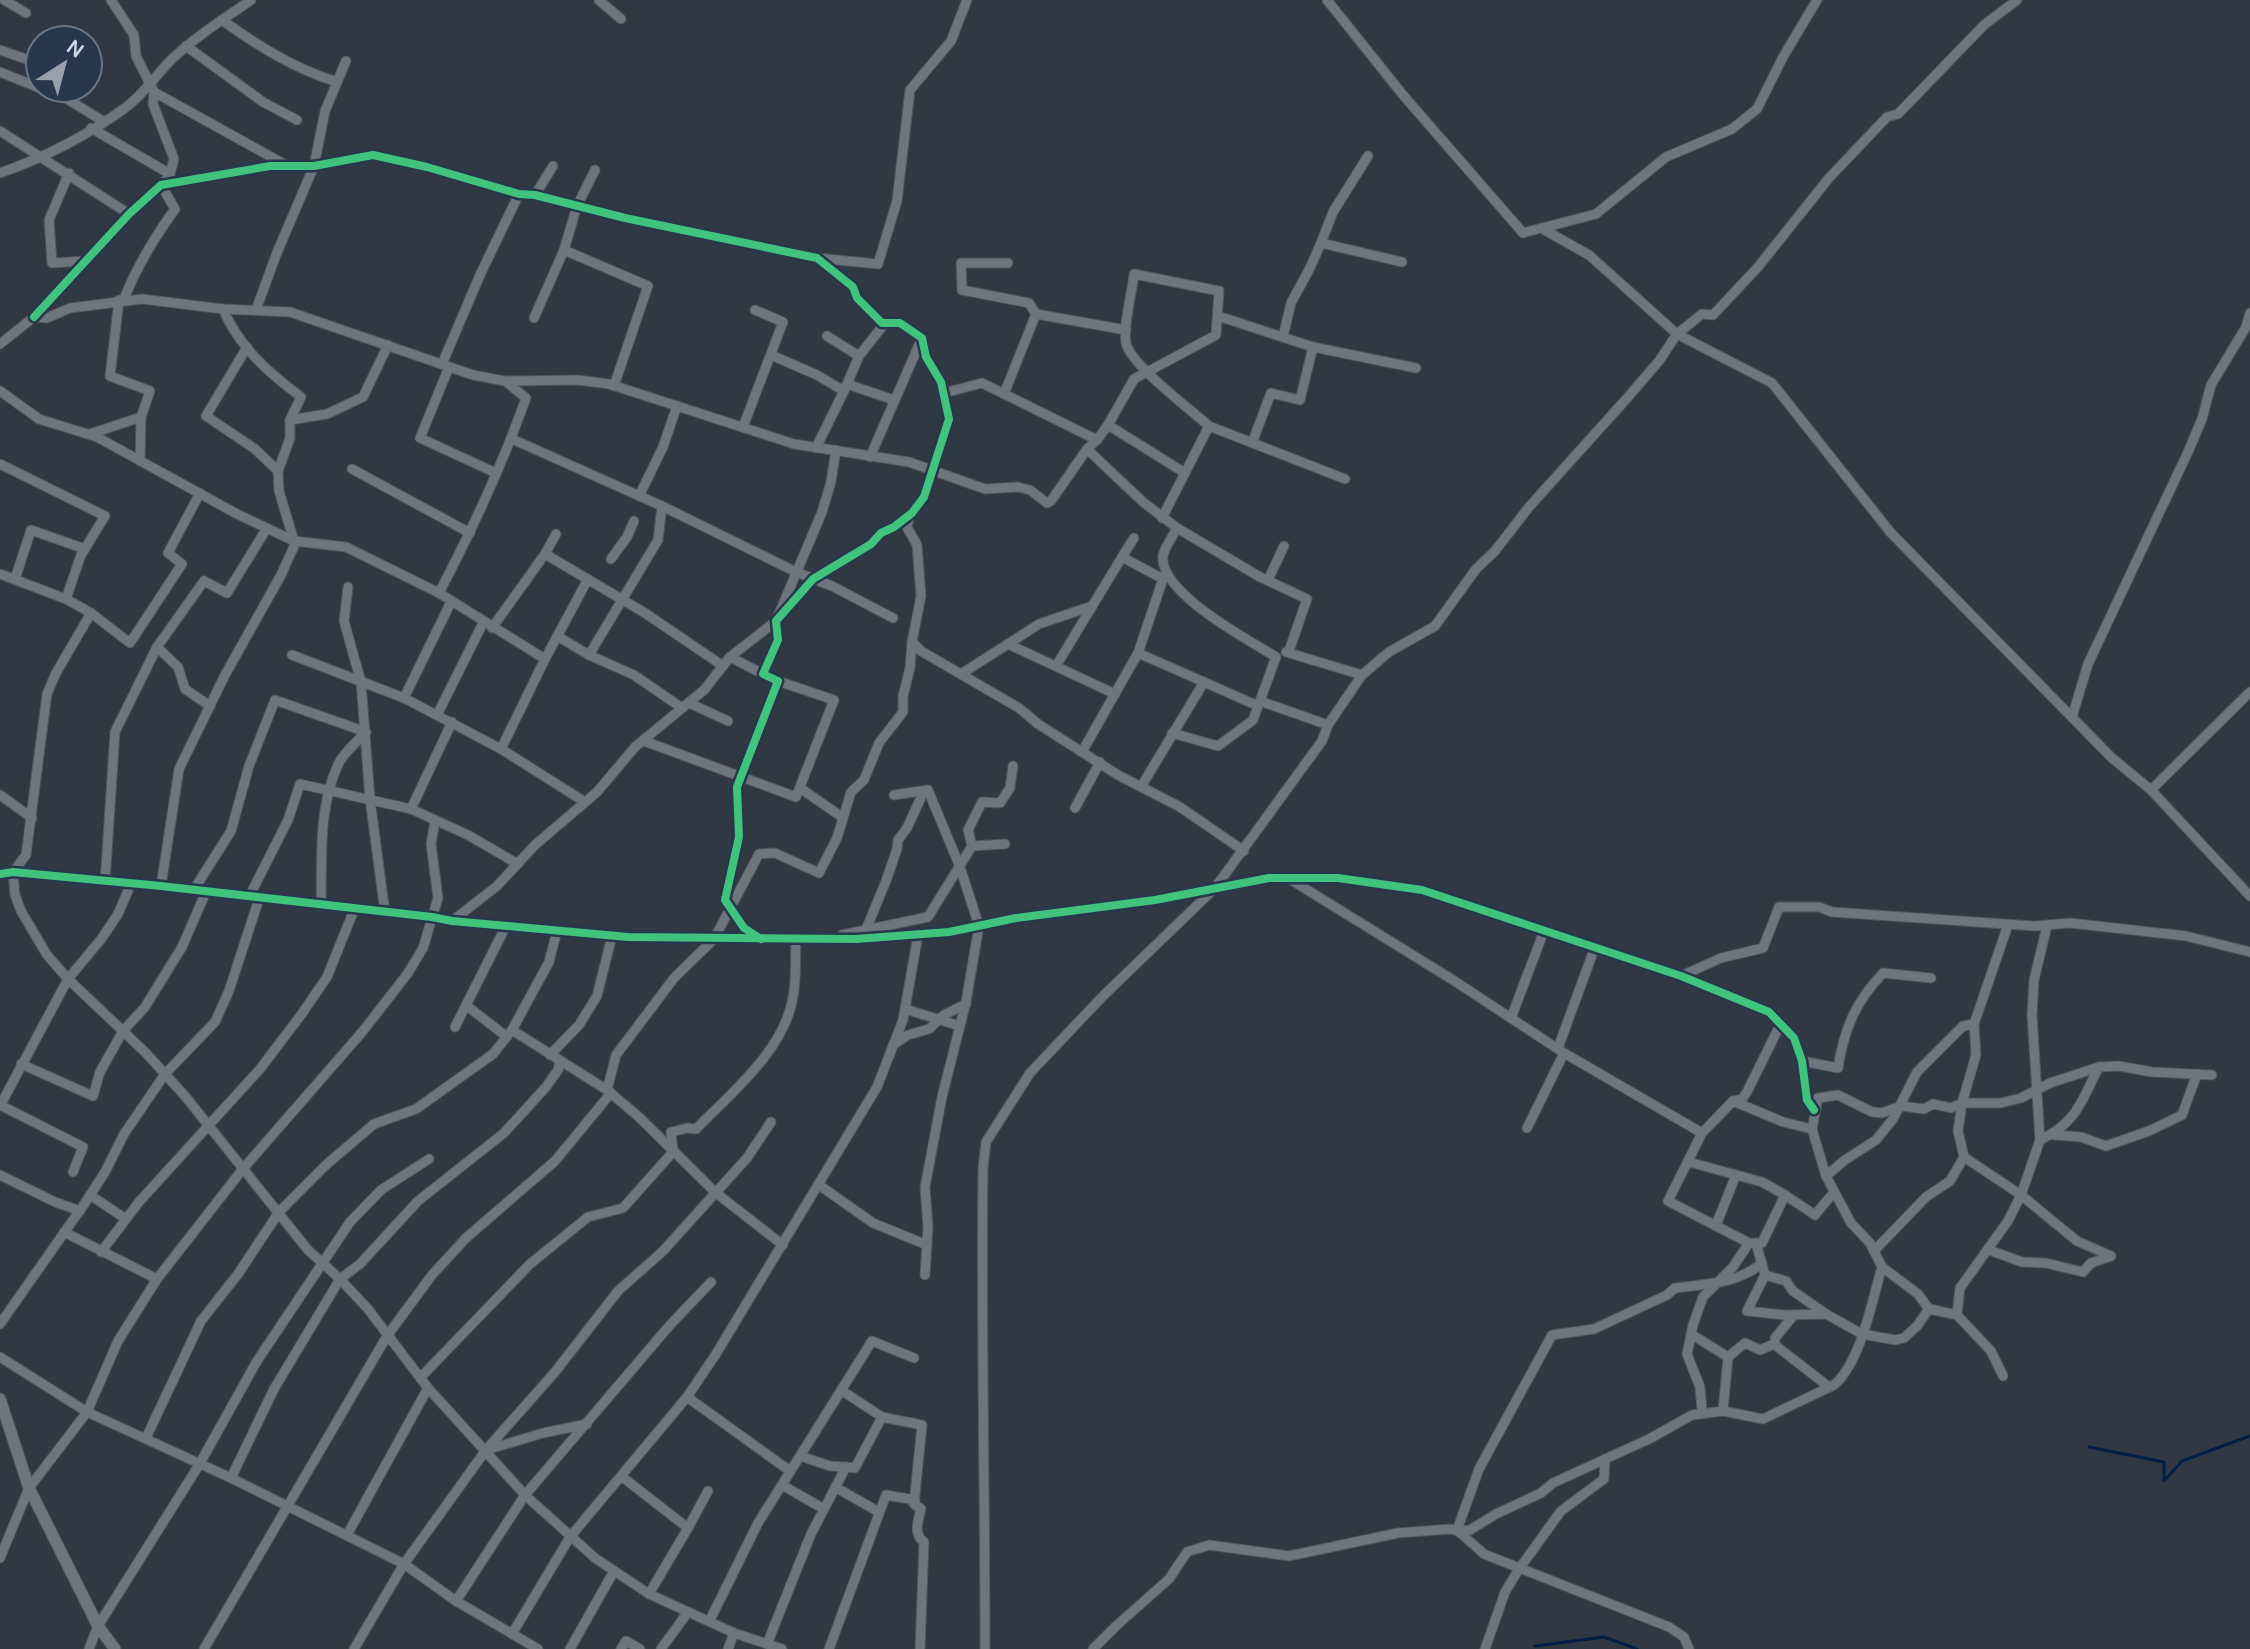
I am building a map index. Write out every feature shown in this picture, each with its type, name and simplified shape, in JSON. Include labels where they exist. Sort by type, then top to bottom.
[{"type":"street","points":[[4,0],[26,13]]},
{"type":"street","points":[[0,344],[34,317],[170,174],[174,159],[153,104],[153,89],[136,56],[134,35],[111,0]]},
{"type":"street","points":[[0,173],[42,157],[153,89],[170,61],[186,46],[251,0]]},
{"type":"street","points":[[599,0],[621,19]]},
{"type":"street","points":[[161,185],[270,166],[314,166],[373,155],[519,194],[817,258],[878,264],[897,201],[910,90],[951,41],[967,0]]},
{"type":"street","points":[[1327,0],[1403,95],[1523,233],[1596,214],[1666,157],[1732,129],[1757,109],[1817,0]]},
{"type":"street","points":[[985,1649],[985,1437],[981,1331],[986,1142],[1030,1073],[1103,996],[1215,888],[1322,741],[1328,725],[1362,675],[1389,652],[1435,626],[1476,569],[1659,361],[1677,334],[1702,314],[1713,315],[1758,267],[1790,224],[1851,154],[1887,117],[1898,114],[1984,25],[2017,0]]},
{"type":"street","points":[[222,20],[251,42],[307,73],[337,82]]},
{"type":"street","points":[[186,46],[263,102],[297,120]]},
{"type":"street","points":[[0,50],[24,58]]},
{"type":"street","points":[[256,310],[314,166],[325,111],[346,61]]},
{"type":"street","points":[[0,72],[67,99],[103,121]]},
{"type":"street","points":[[153,89],[277,162],[292,166]]},
{"type":"street","points":[[91,128],[170,174]]},
{"type":"street","points":[[0,131],[129,214]]},
{"type":"street","points":[[1283,337],[1291,303],[1310,268],[1333,212],[1368,156]]},
{"type":"street","points":[[535,195],[553,166]]},
{"type":"street","points":[[534,318],[564,250],[577,206],[595,170]]},
{"type":"street","points":[[69,173],[49,220],[52,263],[85,261]]},
{"type":"street","points":[[140,461],[141,417],[150,391],[110,376],[121,300],[135,270],[175,209],[161,185]]},
{"type":"street","points":[[496,473],[420,438],[480,275],[519,194]]},
{"type":"street","points":[[1541,228],[1589,255],[1677,334],[1772,383],[1891,533],[2112,758],[2151,790],[2250,896]]},
{"type":"street","points":[[1321,243],[1402,262]]},
{"type":"street","points":[[564,250],[648,286],[614,386]]},
{"type":"street","points":[[452,921],[497,886],[535,845],[597,792],[635,747],[704,690],[730,657],[776,621],[813,579],[871,544],[881,533],[910,514],[924,497],[949,419],[941,382],[926,357],[922,338],[900,323],[885,323],[857,298],[853,287],[817,258]]},
{"type":"street","points":[[1008,263],[961,263],[962,290],[1029,303],[1036,314],[1126,330]]},
{"type":"street","points":[[34,317],[47,318],[70,308],[121,300],[290,312],[446,366],[505,381],[577,380],[614,386],[816,448],[909,462],[985,489],[1018,487],[1030,490],[1047,503],[1108,425],[1134,379],[1147,371],[1216,335],[1219,291],[1134,274],[1125,340],[1130,356],[1147,371],[1209,426],[1345,479]]},
{"type":"street","points":[[161,886],[179,769],[295,541],[279,491],[278,471],[290,438],[290,420],[301,397],[265,370],[230,326],[223,309]]},
{"type":"street","points":[[743,427],[783,322],[755,310]]},
{"type":"street","points":[[2072,717],[2088,664],[2188,452],[2202,419],[2211,385],[2246,327],[2250,313]]},
{"type":"street","points":[[1004,394],[1036,314]]},
{"type":"street","points":[[1218,316],[1313,347],[1416,368]]},
{"type":"street","points":[[816,448],[859,356],[885,323]]},
{"type":"street","points":[[827,336],[859,356]]},
{"type":"street","points":[[870,457],[922,338]]},
{"type":"street","points":[[290,420],[327,414],[363,397],[388,345]]},
{"type":"street","points":[[247,347],[206,416],[255,449],[278,471]]},
{"type":"street","points":[[1252,443],[1271,393],[1300,400],[1313,347]]},
{"type":"street","points":[[771,355],[846,388],[894,400]]},
{"type":"street","points":[[439,593],[512,439],[526,398],[505,381]]},
{"type":"street","points":[[944,393],[982,383],[1097,440]]},
{"type":"street","points":[[0,391],[39,419],[88,434],[295,541],[346,547],[439,593],[545,659]]},
{"type":"street","points":[[639,496],[663,447],[677,406]]},
{"type":"street","points":[[88,434],[141,417]]},
{"type":"street","points":[[1108,425],[1185,473]]},
{"type":"street","points":[[1162,518],[1209,426]]},
{"type":"street","points":[[512,439],[662,506],[893,618]]},
{"type":"street","points":[[1087,449],[1162,518],[1268,580],[1307,599],[1289,651]]},
{"type":"street","points":[[763,674],[778,640],[776,621],[822,512],[836,450]]},
{"type":"street","points":[[0,464],[105,516],[73,573],[66,599]]},
{"type":"street","points":[[352,469],[470,533]]},
{"type":"street","points":[[0,574],[66,599],[91,613],[130,643],[182,564],[168,553],[200,493]]},
{"type":"street","points":[[589,655],[658,540],[662,506]]},
{"type":"street","points":[[204,1649],[387,1336],[432,1275],[466,1238],[555,1161],[609,1092],[616,1055],[674,978],[714,939],[759,854],[775,853],[819,873],[837,838],[851,792],[864,780],[879,743],[903,712],[903,696],[921,596],[917,545],[907,527],[910,514]]},
{"type":"street","points":[[611,559],[634,521]]},
{"type":"street","points":[[105,882],[115,732],[157,647],[204,581],[227,593],[267,528]]},
{"type":"street","points":[[1082,752],[1138,653],[1164,575],[1163,556],[1177,528]]},
{"type":"street","points":[[15,579],[31,530],[85,549]]},
{"type":"street","points":[[492,628],[556,534]]},
{"type":"street","points":[[1056,666],[1134,538]]},
{"type":"street","points":[[1268,580],[1284,546]]},
{"type":"street","points":[[545,554],[723,666]]},
{"type":"street","points":[[1122,557],[1164,575],[1193,603],[1276,657]]},
{"type":"street","points":[[501,749],[588,579]]},
{"type":"street","points":[[348,587],[344,621],[361,682],[370,799],[385,913]]},
{"type":"street","points":[[404,698],[451,602]]},
{"type":"street","points":[[961,674],[1039,624],[1092,606]]},
{"type":"street","points":[[91,613],[47,694],[26,855],[13,872],[15,895],[47,955],[165,1074],[308,1250],[368,1309],[428,1388],[525,1495],[570,1537],[649,1594],[734,1633],[782,1649]]},
{"type":"street","points":[[437,715],[483,623]]},
{"type":"street","points":[[557,636],[686,705],[728,721]]},
{"type":"street","points":[[912,642],[921,651],[1019,708],[1082,752],[1180,807],[1244,851]]},
{"type":"street","points":[[1008,644],[1115,694]]},
{"type":"street","points":[[157,647],[178,667],[185,689],[210,706]]},
{"type":"street","points":[[1172,733],[1218,746],[1253,720],[1276,657],[1289,651],[1362,675]]},
{"type":"street","points":[[1138,653],[1259,703],[1328,725]]},
{"type":"street","points":[[292,655],[404,698],[452,722],[585,802]]},
{"type":"street","points":[[644,741],[796,797],[834,700],[778,681],[730,657]]},
{"type":"street","points":[[761,939],[744,928],[725,900],[739,837],[737,787],[778,681]]},
{"type":"street","points":[[1141,787],[1204,682]]},
{"type":"street","points":[[2151,790],[2250,692]]},
{"type":"street","points":[[193,891],[231,831],[249,766],[275,700],[366,732]]},
{"type":"street","points":[[411,809],[452,722]]},
{"type":"street","points":[[321,906],[322,823],[338,763],[366,732]]},
{"type":"street","points":[[1075,808],[1100,762]]},
{"type":"street","points":[[811,939],[865,932],[928,917],[972,846],[968,830],[982,802],[1000,803],[1010,788],[1013,766]]},
{"type":"street","points":[[0,1324],[80,1211],[124,1134],[165,1074],[215,1022],[229,991],[254,898],[300,784],[411,809],[468,835],[518,864]]},
{"type":"street","points":[[800,788],[842,817]]},
{"type":"street","points":[[894,795],[928,790],[960,867],[979,926],[966,1004],[942,1097],[925,1187],[925,1275]]},
{"type":"street","points":[[865,932],[886,881],[898,840],[924,791]]},
{"type":"street","points":[[0,795],[32,818]]},
{"type":"street","points":[[0,1556],[29,1488],[87,1412],[118,1341],[157,1279],[242,1170],[363,1031],[408,973],[423,948],[438,898],[431,844],[435,821]]},
{"type":"street","points":[[972,846],[1005,844]]},
{"type":"street","points":[[0,874],[13,872],[161,886],[557,931],[714,939],[811,939],[949,932],[1074,909],[1155,900],[1269,878],[1338,878],[1422,890],[1681,976],[1769,1012],[1794,1038],[1802,1061],[1807,1100],[1814,1110]]},
{"type":"street","points":[[1288,878],[1561,1050],[1702,1133]]},
{"type":"street","points":[[73,1172],[83,1147],[0,1105],[68,979],[118,914],[131,884]]},
{"type":"street","points":[[21,1064],[93,1096],[100,1072],[123,1031],[153,995],[182,947],[206,892]]},
{"type":"street","points":[[1681,976],[1721,958],[1763,948],[1779,907],[1819,907],[1832,912],[2008,925],[2070,923],[2186,936],[2250,952]]},
{"type":"street","points":[[101,1252],[126,1219],[260,1069],[327,977],[354,910]]},
{"type":"street","points":[[1874,1251],[1926,1197],[1950,1181],[1964,1157],[1958,1131],[1962,1103],[1976,1055],[1974,1024],[2008,925]]},
{"type":"street","points":[[455,1027],[506,926]]},
{"type":"street","points":[[1957,1315],[1960,1288],[1989,1250],[2021,1195],[2040,1140],[2032,1015],[2034,980],[2047,926]]},
{"type":"street","points":[[146,1438],[201,1321],[238,1274],[279,1212],[327,1164],[374,1124],[416,1109],[480,1065],[509,1034],[549,962],[557,931]]},
{"type":"street","points":[[1511,1018],[1544,931]]},
{"type":"street","points":[[512,1634],[570,1537],[687,1397],[783,1245],[877,1087],[905,1009],[918,935]]},
{"type":"street","points":[[550,1055],[579,1025],[597,996],[612,936]]},
{"type":"street","points":[[420,1378],[530,1264],[588,1217],[623,1208],[673,1152],[671,1132],[696,1129],[747,1077],[777,1041],[792,1002],[796,939]]},
{"type":"street","points":[[1527,1128],[1561,1050],[1595,947]]},
{"type":"street","points":[[1802,1061],[1838,1068],[1842,1041],[1850,1018],[1867,989],[1883,973],[1931,978]]},
{"type":"street","points":[[893,1045],[908,1035],[929,1029],[966,1004]]},
{"type":"street","points":[[467,1006],[609,1092],[716,1193],[783,1245]]},
{"type":"street","points":[[905,1009],[960,1026]]},
{"type":"street","points":[[1781,1023],[1747,1092],[1742,1099],[1733,1101],[1702,1133],[1668,1201],[1753,1243],[1762,1243],[1785,1195]]},
{"type":"street","points":[[1826,1176],[1876,1140],[1893,1119],[1917,1072],[1963,1026],[1974,1024]]},
{"type":"street","points":[[231,1478],[274,1389],[340,1279],[360,1264],[418,1201],[504,1133],[546,1087],[558,1070],[560,1061]]},
{"type":"street","points":[[2003,1376],[1991,1351],[1957,1315],[1929,1309],[1918,1294],[1882,1267],[1874,1251],[1851,1223],[1826,1176],[1812,1129],[1818,1098],[1834,1094],[1872,1112],[1882,1113],[1899,1107],[1924,1109],[1933,1104],[1951,1108],[1962,1103],[1994,1104],[2021,1098],[2099,1067],[2119,1066],[2152,1072],[2212,1075]]},
{"type":"street","points":[[2040,1140],[2059,1131],[2078,1112],[2099,1067]]},
{"type":"street","points":[[2051,1135],[2081,1137],[2106,1146],[2149,1131],[2182,1115],[2197,1074]]},
{"type":"street","points":[[1733,1101],[1783,1122],[1812,1129]]},
{"type":"street","points":[[358,1647],[404,1564],[486,1450],[555,1372],[618,1291],[663,1251],[747,1158],[771,1122]]},
{"type":"street","points":[[1964,1157],[2021,1195],[2077,1241],[2111,1256],[2091,1263],[2083,1272],[2046,1263],[2022,1262],[1989,1250]]},
{"type":"street","points":[[89,1649],[98,1626],[199,1465],[257,1361],[321,1263],[350,1222],[381,1190],[429,1159]]},
{"type":"street","points":[[1689,1162],[1762,1182],[1815,1215],[1834,1192]]},
{"type":"street","points":[[0,1175],[38,1195],[80,1211]]},
{"type":"street","points":[[1716,1225],[1736,1175]]},
{"type":"street","points":[[819,1185],[873,1223],[927,1245]]},
{"type":"street","points":[[90,1195],[126,1219]]},
{"type":"street","points":[[64,1232],[157,1279]]},
{"type":"street","points":[[1753,1243],[1765,1275],[1747,1311],[1826,1314]]},
{"type":"street","points":[[1702,1411],[1700,1387],[1687,1354],[1691,1334],[1703,1297],[1753,1243]]},
{"type":"street","points":[[1457,1530],[1479,1469],[1552,1335],[1594,1329],[1667,1295],[1675,1288],[1716,1283],[1749,1274],[1762,1263]]},
{"type":"street","points":[[1093,1649],[1169,1579],[1187,1552],[1209,1545],[1289,1556],[1398,1533],[1476,1527],[1541,1493],[1553,1483],[1702,1411],[1723,1411],[1763,1419],[1776,1415],[1841,1379],[1862,1334],[1882,1267]]},
{"type":"street","points":[[1765,1275],[1786,1281],[1793,1291],[1862,1334],[1895,1340],[1904,1338],[1929,1309]]},
{"type":"street","points":[[456,1601],[525,1495],[670,1325],[711,1282]]},
{"type":"street","points":[[1774,1344],[1775,1338],[1794,1315]]},
{"type":"street","points":[[1691,1334],[1728,1357]]},
{"type":"street","points":[[710,1620],[758,1523],[872,1341],[914,1358]]},
{"type":"street","points":[[1723,1411],[1728,1357],[1745,1343],[1760,1350],[1774,1344]]},
{"type":"street","points":[[1774,1344],[1829,1387]]},
{"type":"street","points":[[0,1357],[87,1412],[231,1478],[404,1564],[456,1601],[538,1649]]},
{"type":"street","points":[[347,1535],[428,1388]]},
{"type":"street","points":[[841,1390],[882,1417],[922,1425],[914,1504],[921,1509],[916,1527],[919,1538],[924,1542],[920,1649]]},
{"type":"street","points":[[687,1397],[790,1471]]},
{"type":"street","points":[[0,1399],[29,1488],[98,1626],[115,1649]]},
{"type":"street","points":[[800,1456],[830,1466],[855,1468],[882,1417]]},
{"type":"street","points":[[486,1450],[587,1424]]},
{"type":"street","points":[[1485,1649],[1505,1592],[1519,1569],[1561,1511],[1604,1479],[1605,1459]]},
{"type":"street","points":[[767,1644],[824,1509],[846,1467]]},
{"type":"street","points":[[621,1476],[688,1528]]},
{"type":"street","points":[[782,1485],[824,1509]]},
{"type":"street","points":[[835,1487],[879,1512]]},
{"type":"street","points":[[649,1594],[708,1491]]},
{"type":"street","points":[[829,1649],[886,1495],[915,1500]]},
{"type":"street","points":[[1457,1530],[1484,1554],[1669,1627],[1684,1637],[1689,1649]]},
{"type":"street","points":[[570,1649],[614,1571]]},
{"type":"street","points":[[661,1649],[688,1612]]},
{"type":"street","points":[[728,1649],[734,1633]]},
{"type":"street","points":[[621,1649],[626,1641],[640,1649]]},
{"type":"waterway","points":[[2089,1447],[2164,1462],[2164,1481],[2182,1461],[2250,1436]]},
{"type":"waterway","points":[[1535,1646],[1604,1637],[1637,1649]]},
{"type":"cycle path","points":[[34,317],[129,214],[161,185],[270,166],[314,166],[373,155],[519,194],[817,258],[853,287],[857,298],[882,323],[900,323],[922,338],[926,357],[941,382],[949,419],[924,497],[912,513],[881,533],[871,544],[813,579],[776,621],[778,640],[763,674],[778,681],[737,787],[739,837],[725,900],[744,928],[761,939]]},
{"type":"cycle path","points":[[0,874],[13,872],[161,886],[452,921],[628,937],[856,939],[949,932],[1016,918],[1155,900],[1269,878],[1338,878],[1422,890],[1681,976],[1769,1012],[1794,1038],[1802,1061],[1807,1100],[1814,1110]]}]
